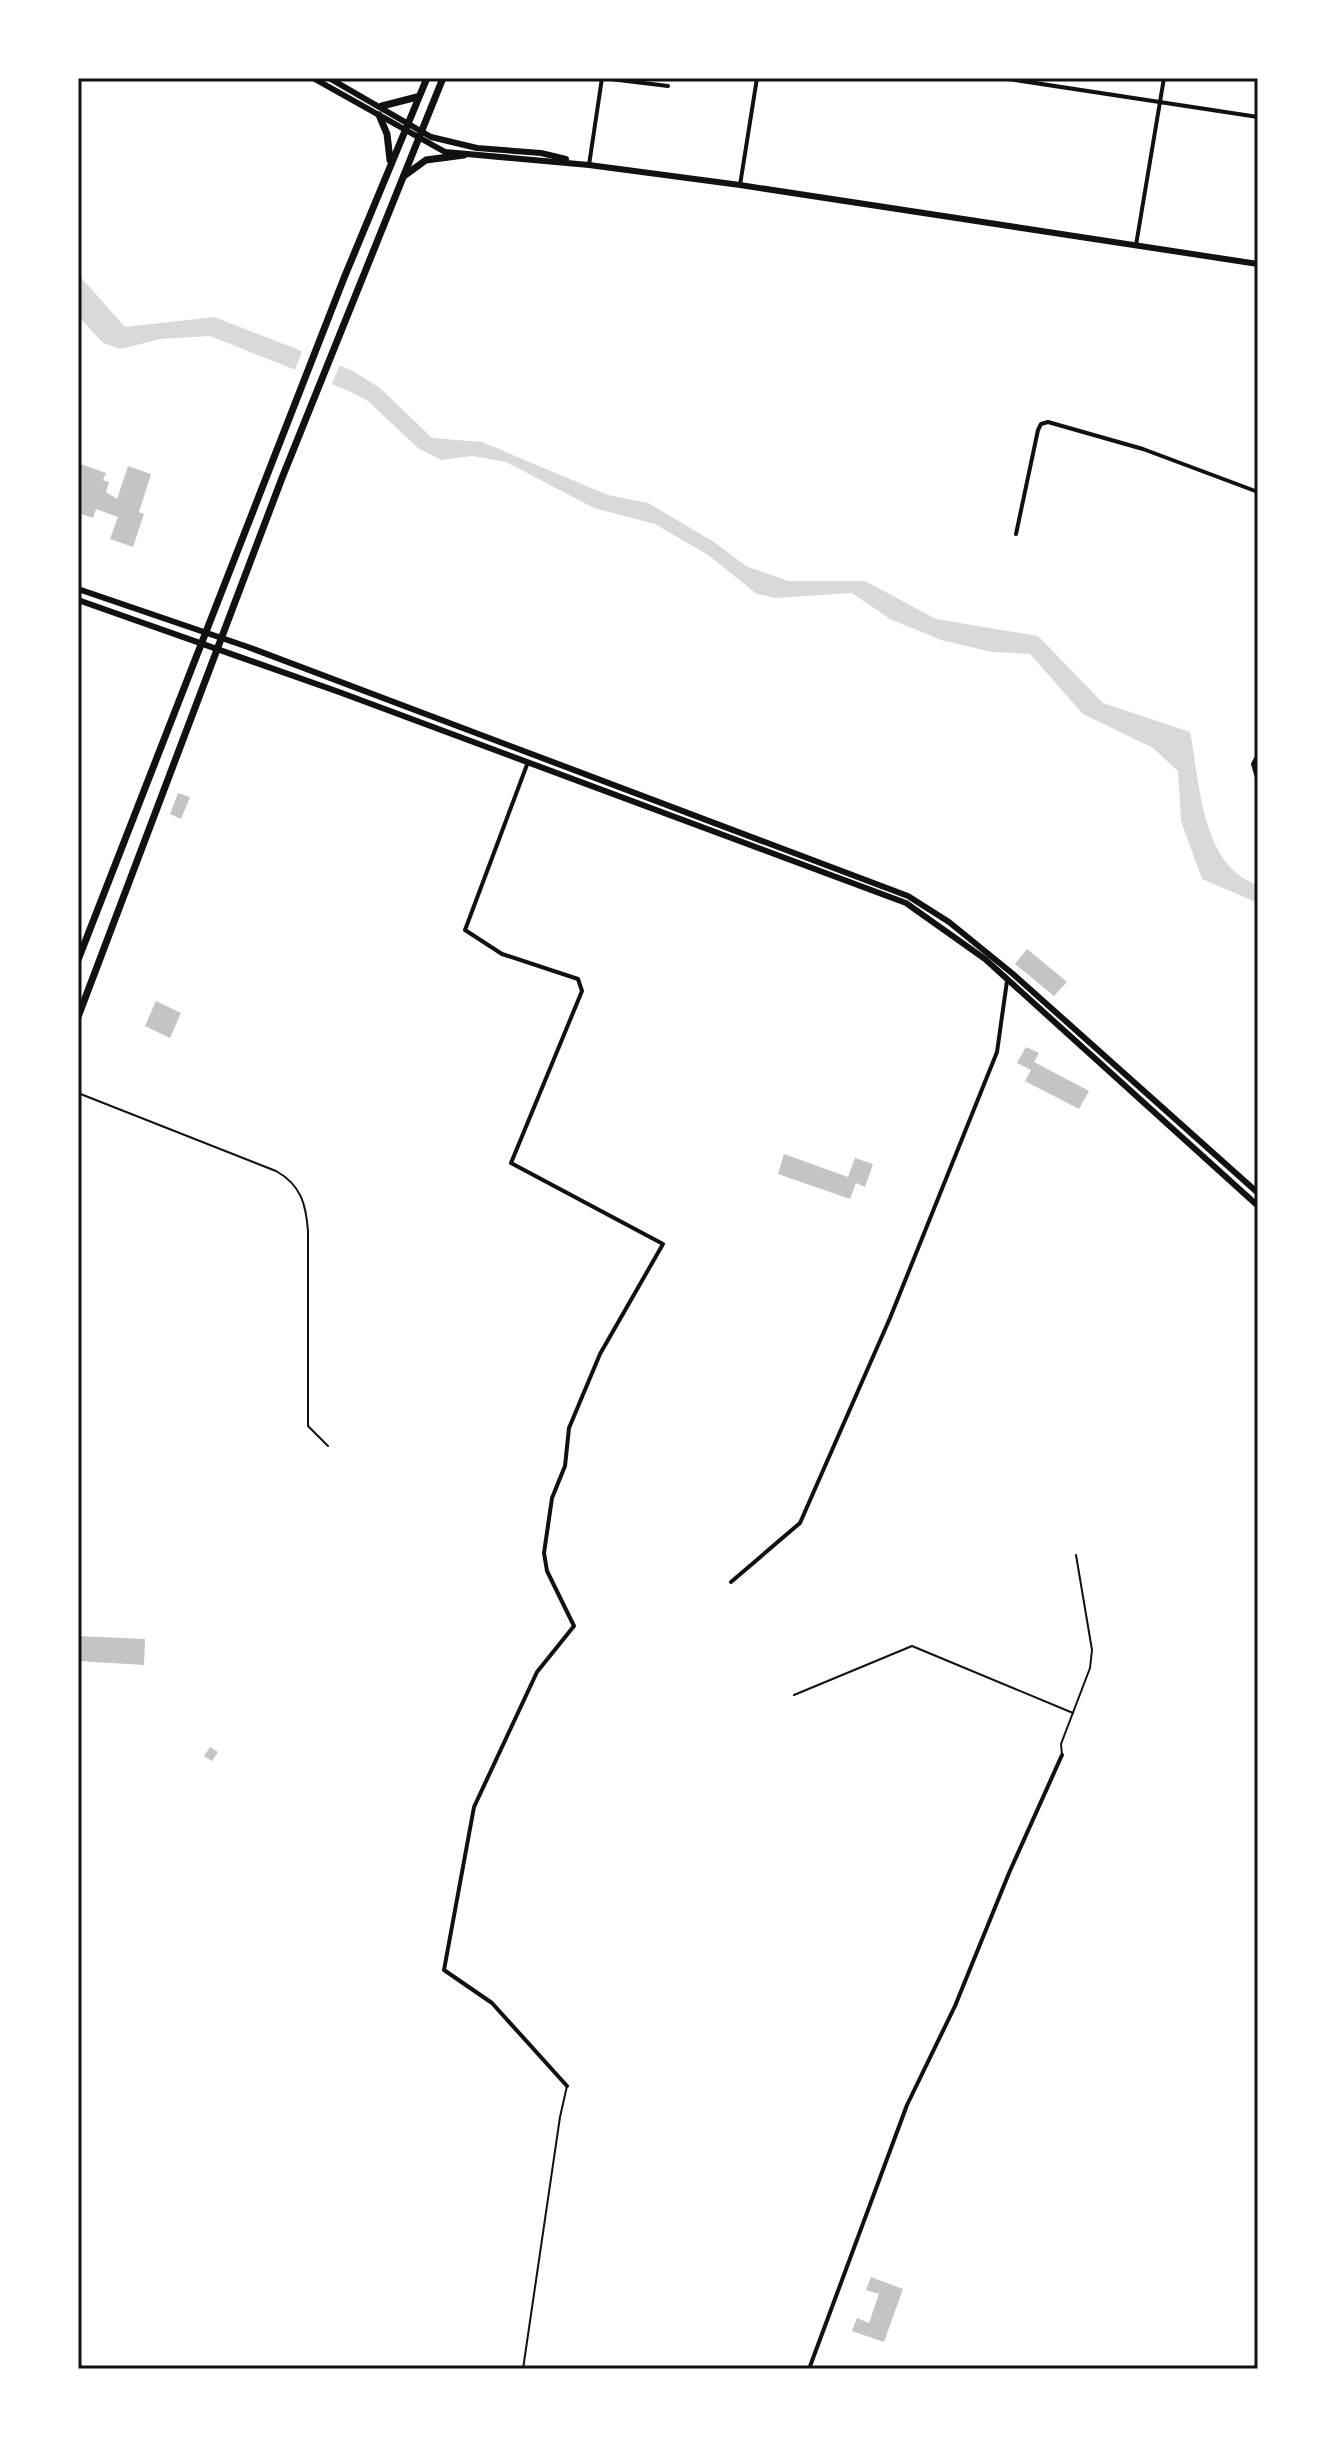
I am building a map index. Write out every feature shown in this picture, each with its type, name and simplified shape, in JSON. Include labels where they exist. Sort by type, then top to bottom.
[{"type":"main road","points":[[313,78],[406,127]]},
{"type":"main road","points":[[329,78],[382,106],[406,127],[445,152],[589,165],[740,185],[1258,264]]},
{"type":"main road","points":[[78,960],[267,472],[427,78]]},
{"type":"main road","points":[[78,1017],[282,478],[443,78]]},
{"type":"main road","points":[[382,106],[417,97]]},
{"type":"main road","points":[[379,115],[387,134],[390,166]]},
{"type":"main road","points":[[418,135],[450,143],[541,153],[589,165]]},
{"type":"main road","points":[[400,181],[418,163],[464,155]]},
{"type":"main road","points":[[78,589],[206,633],[908,896],[949,922],[1258,1193]]},
{"type":"main road","points":[[78,600],[528,762],[906,903],[1010,976],[1258,1206]]},
{"type":"street","points":[[589,165],[602,78],[668,86]]},
{"type":"street","points":[[740,185],[757,78]]},
{"type":"street","points":[[1002,78],[1258,117]]},
{"type":"street","points":[[1136,245],[1164,78]]},
{"type":"street","points":[[1016,534],[1038,430],[1041,424],[1048,422],[1143,449],[1258,492]]},
{"type":"street","points":[[1258,755],[1253,764],[1258,781]]},
{"type":"street","points":[[528,762],[465,930],[502,954],[578,979],[582,991],[511,1163],[663,1244],[600,1354],[569,1428],[565,1466],[552,1498],[544,1553],[547,1571],[574,1626],[537,1672],[474,1807],[444,1970],[492,2003],[567,2086]]},
{"type":"street","points":[[731,1582],[800,1523],[890,1318],[997,1052],[1010,976]]},
{"type":"street","points":[[809,2369],[907,2105],[955,2006],[1009,1873],[1062,1755]]},
{"type":"lane","points":[[78,1093],[276,1171],[297,1188],[306,1210],[308,1231],[308,1426],[328,1446]]},
{"type":"lane","points":[[1062,1755],[1061,1744],[1092,1650],[1076,1555]]},
{"type":"lane","points":[[794,1695],[912,1646],[1073,1713]]},
{"type":"lane","points":[[523,2369],[567,2086]]},
{"type":"shaded area","points":[[78,274],[125,327],[214,317],[351,370],[380,388],[432,438],[482,442],[608,495],[648,503],[714,542],[746,566],[788,581],[865,581],[936,619],[1038,636],[1103,703],[1190,732],[1201,798],[1214,842],[1239,875],[1258,885],[1258,903],[1202,879],[1181,821],[1178,771],[1153,748],[1083,714],[1030,654],[992,652],[941,640],[890,619],[852,593],[775,598],[757,594],[708,555],[655,524],[594,508],[506,462],[472,456],[441,460],[418,448],[368,401],[210,336],[160,339],[121,349],[103,343],[78,316]]},
{"type":"pier","points":[[303,349],[341,362],[330,388],[293,375]]},
{"type":"building","points":[[78,463],[106,473],[103,480],[109,482],[106,492],[117,499],[128,466],[151,474],[139,512],[144,514],[133,547],[110,539],[118,517],[96,509],[93,518],[78,513]]},
{"type":"building","points":[[178,793],[190,797],[181,819],[170,814]]},
{"type":"building","points":[[1027,949],[1067,982],[1054,996],[1015,964]]},
{"type":"building","points":[[156,1001],[181,1013],[170,1038],[145,1026]]},
{"type":"building","points":[[1026,1047],[1039,1053],[1034,1062],[1089,1091],[1079,1109],[1025,1081],[1031,1070],[1017,1063]]},
{"type":"building","points":[[784,1154],[848,1177],[855,1158],[873,1164],[865,1187],[856,1183],[850,1199],[778,1174]]},
{"type":"building","points":[[78,1636],[145,1639],[144,1665],[78,1661]]},
{"type":"building","points":[[210,1747],[218,1752],[212,1761],[204,1756]]},
{"type":"building","points":[[871,2277],[903,2289],[884,2342],[852,2331],[857,2318],[869,2323],[879,2294],[866,2290]]}]
